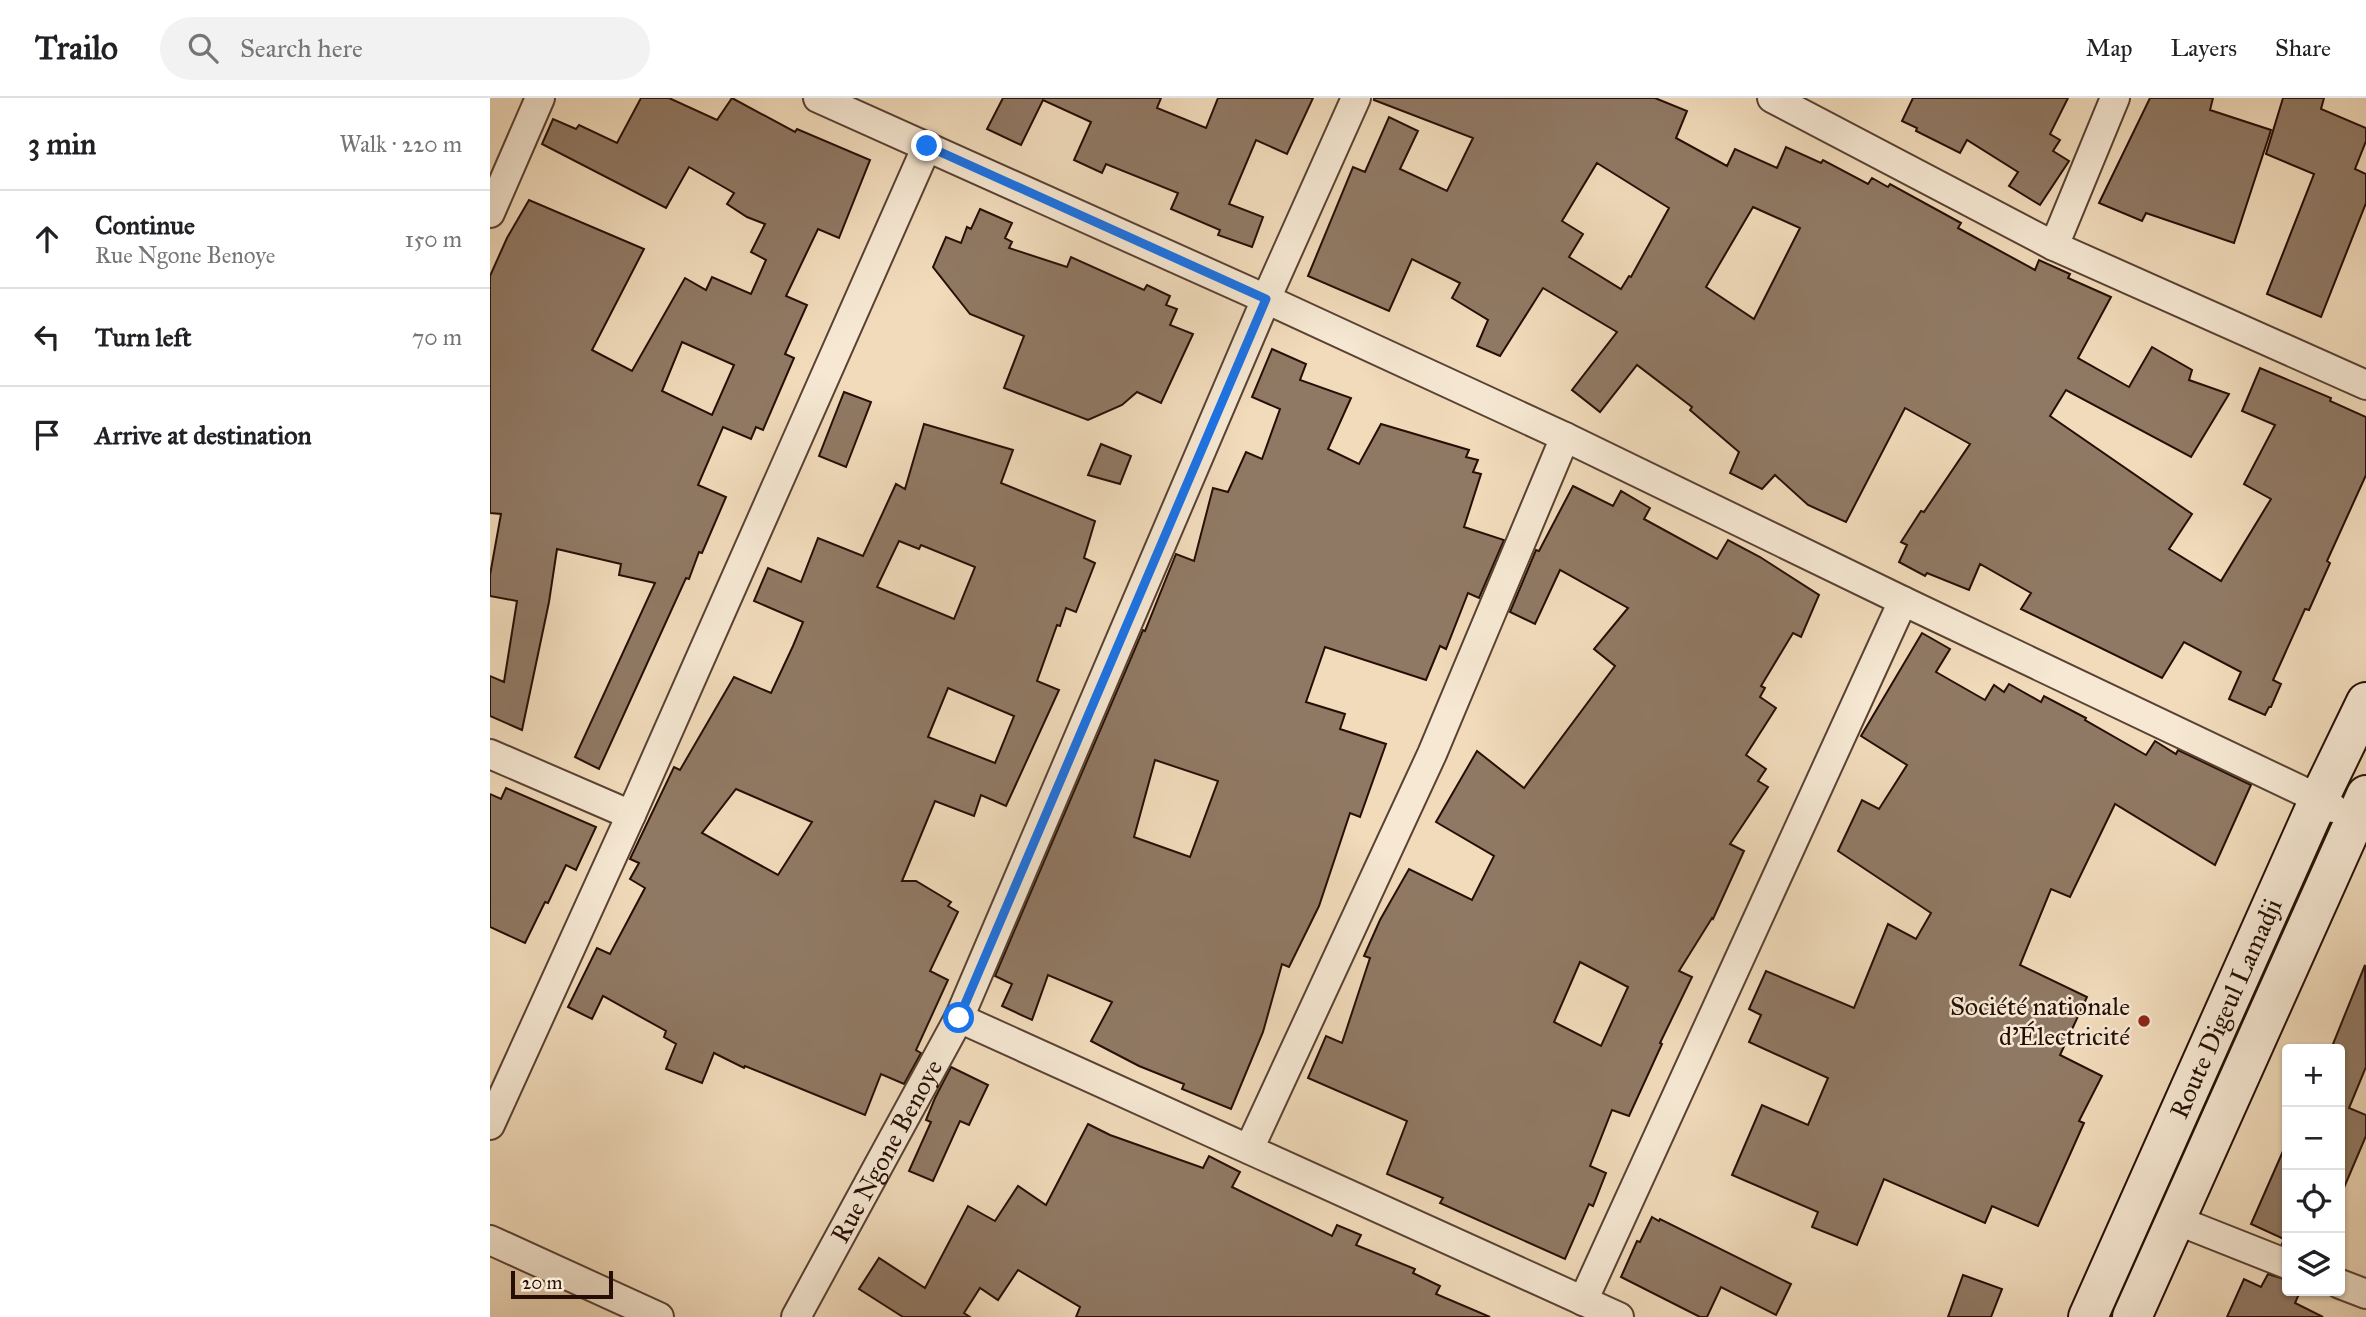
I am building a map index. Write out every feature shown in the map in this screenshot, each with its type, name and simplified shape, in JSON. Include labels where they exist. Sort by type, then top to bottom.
[{"type":"main road","name":"Route Digeul Lamadji","points":[[2088,1317],[2319,799],[2366,702]]},
{"type":"main road","points":[[2132,1317],[2362,815]]},
{"type":"street","points":[[490,213],[540,98]]},
{"type":"street","points":[[818,98],[1266,299],[1565,438],[2319,799],[2362,815]]},
{"type":"street","name":"Rue Ngone Benoye","points":[[796,1317],[959,1018],[1266,299],[1356,98]]},
{"type":"street","points":[[1772,98],[2054,246],[2366,385]]},
{"type":"street","points":[[2054,246],[2115,98]]},
{"type":"street","points":[[490,1125],[631,815],[927,146]]},
{"type":"street","points":[[1249,1149],[1432,754],[1565,438]]},
{"type":"street","points":[[1583,1301],[1903,601]]},
{"type":"street","points":[[490,754],[631,815]]},
{"type":"street","points":[[959,1018],[1619,1317]]},
{"type":"street","points":[[2176,1220],[2282,1262]]},
{"type":"street","points":[[490,1240],[659,1317]]},
{"type":"street","points":[[2345,1286],[2366,1294]]},
{"type":"building","points":[[641,98],[669,98],[717,120],[732,98],[795,132],[797,129],[870,160],[839,238],[818,229],[786,296],[807,305],[785,354],[794,358],[763,430],[756,427],[751,439],[723,427],[698,485],[726,497],[599,769],[575,757],[655,583],[619,575],[621,564],[557,549],[549,602],[522,730],[490,716],[490,676],[504,682],[517,601],[490,596],[490,575],[501,514],[490,513],[490,276],[507,238],[529,200],[644,249],[592,350],[632,371],[685,278],[706,290],[712,277],[751,294],[766,260],[751,252],[765,224],[747,217],[727,204],[734,193],[689,167],[666,208],[542,144],[553,119],[576,129],[579,125],[617,143]],"holes":[[[682,342],[734,365],[712,415],[662,391]]]},
{"type":"building","points":[[1003,98],[1161,98],[1157,108],[1206,128],[1218,98],[1313,98],[1287,154],[1256,140],[1229,204],[1263,217],[1252,247],[1218,235],[1220,230],[1171,209],[1178,193],[1106,164],[1102,173],[1074,160],[1091,122],[1043,100],[1021,145],[987,129]]},
{"type":"building","points":[[1655,98],[1687,111],[1676,138],[1727,166],[1735,149],[1777,168],[1786,147],[1821,163],[1823,160],[1868,184],[1872,178],[1888,187],[1890,184],[1961,223],[1958,228],[2035,270],[2039,260],[2070,274],[2068,278],[2111,297],[2078,358],[2129,387],[2152,347],[2192,370],[2189,380],[2229,394],[2191,457],[2066,390],[2050,416],[2192,514],[2169,549],[2221,581],[2271,499],[2244,484],[2275,425],[2242,411],[2260,368],[2331,398],[2330,401],[2366,417],[2366,475],[2327,561],[2330,563],[2309,610],[2305,609],[2273,680],[2281,684],[2271,707],[2265,715],[2229,699],[2241,672],[2184,642],[2162,678],[2021,609],[2031,593],[1980,564],[1969,590],[1927,573],[1925,576],[1899,562],[1907,545],[1901,542],[1970,444],[1905,408],[1846,522],[1808,505],[1775,475],[1762,489],[1730,473],[1739,452],[1690,410],[1692,407],[1637,365],[1600,412],[1572,390],[1617,332],[1543,288],[1500,356],[1477,346],[1488,320],[1452,298],[1460,283],[1412,259],[1389,311],[1308,276],[1353,167],[1365,172],[1389,117],[1418,131],[1400,169],[1447,191],[1473,138],[1374,100]],"holes":[[[1597,163],[1669,208],[1631,277],[1629,276],[1621,289],[1569,257],[1583,234],[1562,221]],[[1753,207],[1800,228],[1754,319],[1706,287]]]},
{"type":"building","points":[[1913,98],[2068,98],[2050,134],[2060,140],[2053,151],[2069,161],[2040,205],[2009,186],[2018,172],[1967,140],[1960,153],[1902,121]]},
{"type":"building","points":[[2150,98],[2213,98],[2210,110],[2271,130],[2234,243],[2146,213],[2142,221],[2099,203]]},
{"type":"building","points":[[2283,98],[2324,98],[2321,109],[2366,128],[2366,141],[2355,169],[2366,174],[2366,203],[2321,317],[2267,294],[2314,174],[2266,154]]},
{"type":"building","points":[[980,209],[1012,223],[1005,238],[1012,242],[1009,248],[1067,267],[1071,257],[1144,290],[1147,285],[1170,296],[1166,305],[1177,309],[1170,325],[1193,334],[1161,403],[1137,392],[1122,405],[1088,420],[1004,388],[1024,336],[970,314],[933,267],[946,237],[961,243],[967,227],[971,229]]},
{"type":"building","points":[[1272,349],[1306,364],[1300,380],[1351,398],[1328,449],[1359,464],[1381,424],[1469,450],[1466,457],[1478,460],[1473,472],[1481,474],[1464,527],[1504,540],[1479,598],[1468,593],[1446,649],[1440,646],[1426,680],[1325,647],[1306,702],[1345,714],[1340,729],[1386,744],[1360,817],[1350,813],[1319,906],[1289,967],[1282,964],[1263,1032],[1231,1109],[1182,1089],[1184,1084],[1139,1066],[1091,1041],[1112,1002],[1048,975],[1032,1020],[1002,1006],[1012,984],[995,976],[1176,554],[1194,561],[1213,488],[1228,492],[1246,452],[1262,459],[1280,409],[1252,397]],"holes":[[[1155,760],[1218,781],[1190,857],[1134,837]]]},
{"type":"building","points":[[844,392],[871,402],[846,467],[819,456]]},
{"type":"building","points":[[924,424],[1013,450],[1001,483],[1095,521],[1084,558],[1095,563],[1076,612],[1066,608],[1060,626],[1057,625],[1037,681],[1059,690],[1006,806],[981,795],[974,816],[935,801],[902,881],[916,881],[951,902],[948,906],[958,912],[930,971],[948,980],[916,1050],[921,1053],[904,1084],[881,1074],[865,1115],[745,1066],[744,1068],[714,1053],[702,1083],[666,1069],[676,1044],[664,1037],[666,1031],[603,996],[592,1019],[568,1007],[597,948],[610,954],[645,888],[630,879],[639,863],[630,859],[674,767],[680,770],[734,677],[771,693],[793,646],[803,622],[754,601],[768,568],[801,582],[818,538],[863,556],[896,484],[905,489]],"holes":[[[899,541],[919,549],[921,545],[975,567],[954,619],[877,587]],[[948,688],[1014,716],[995,763],[928,737]],[[736,789],[812,822],[778,875],[702,833]]]},
{"type":"building","points":[[1101,444],[1131,456],[1120,484],[1088,475]]},
{"type":"building","points":[[1573,486],[1613,506],[1621,491],[1650,508],[1644,519],[1717,559],[1728,540],[1819,595],[1801,637],[1793,633],[1761,686],[1765,688],[1760,697],[1776,708],[1746,755],[1766,769],[1758,781],[1768,787],[1730,844],[1744,851],[1713,919],[1679,971],[1692,977],[1629,1116],[1612,1110],[1590,1166],[1606,1173],[1593,1206],[1589,1204],[1565,1259],[1440,1203],[1443,1198],[1387,1174],[1407,1121],[1308,1078],[1326,1036],[1342,1043],[1370,958],[1364,956],[1380,920],[1409,869],[1472,900],[1494,856],[1436,822],[1477,751],[1524,788],[1615,666],[1594,649],[1628,608],[1560,570],[1535,624],[1510,612],[1536,550],[1539,551]],"holes":[[[1580,962],[1628,987],[1601,1046],[1554,1022]]]},
{"type":"building","points":[[1922,633],[1950,649],[1936,672],[1985,700],[1994,685],[2004,692],[2009,684],[2041,702],[2044,696],[2146,755],[2155,741],[2176,754],[2178,750],[2251,785],[2215,865],[2115,804],[2070,897],[2051,889],[2020,965],[2087,997],[2060,1055],[2102,1076],[2079,1121],[2084,1123],[2038,1226],[1992,1206],[1985,1223],[1884,1179],[1857,1245],[1812,1227],[1818,1212],[1732,1175],[1762,1105],[1808,1125],[1828,1078],[1749,1042],[1761,1015],[1749,1009],[1766,971],[1854,1008],[1888,924],[1916,939],[1931,913],[1838,851],[1862,800],[1879,809],[1907,765],[1861,736]]},
{"type":"building","points":[[506,788],[596,827],[576,870],[566,865],[525,943],[490,927],[490,794],[501,799]]},
{"type":"building","points":[[2365,965],[2366,1067],[2349,1108],[2366,1115],[2366,1136],[2345,1185],[2345,1044],[2333,1044]]},
{"type":"building","points":[[951,1067],[988,1085],[969,1125],[960,1121],[933,1181],[909,1171],[931,1122],[926,1120]]},
{"type":"building","points":[[1088,1124],[1110,1135],[1203,1168],[1209,1156],[1240,1172],[1232,1187],[1332,1236],[1337,1225],[1361,1235],[1356,1245],[1415,1269],[1413,1273],[1440,1286],[1436,1294],[1490,1317],[1076,1317],[1080,1307],[1018,1270],[998,1300],[980,1288],[964,1313],[970,1317],[903,1317],[859,1289],[879,1258],[925,1288],[968,1206],[995,1221],[1018,1186],[1046,1205]]},
{"type":"building","points":[[2282,1153],[2282,1238],[2251,1224]]},
{"type":"building","points":[[1652,1217],[1791,1284],[1776,1315],[1721,1287],[1707,1317],[1700,1317],[1621,1277],[1637,1241],[1640,1242]]},
{"type":"building","points":[[2268,1274],[2282,1278],[2282,1296],[2298,1296],[2295,1303],[2323,1317],[2227,1317],[2244,1279],[2261,1287]]},
{"type":"building","points":[[1963,1275],[2002,1289],[1991,1317],[1948,1317]]},
{"type":"place","name":"Société nationale d'Électricité","points":[[2144,1021]]},
{"type":"route","points":[[927,146],[1266,299],[959,1018]]}]
